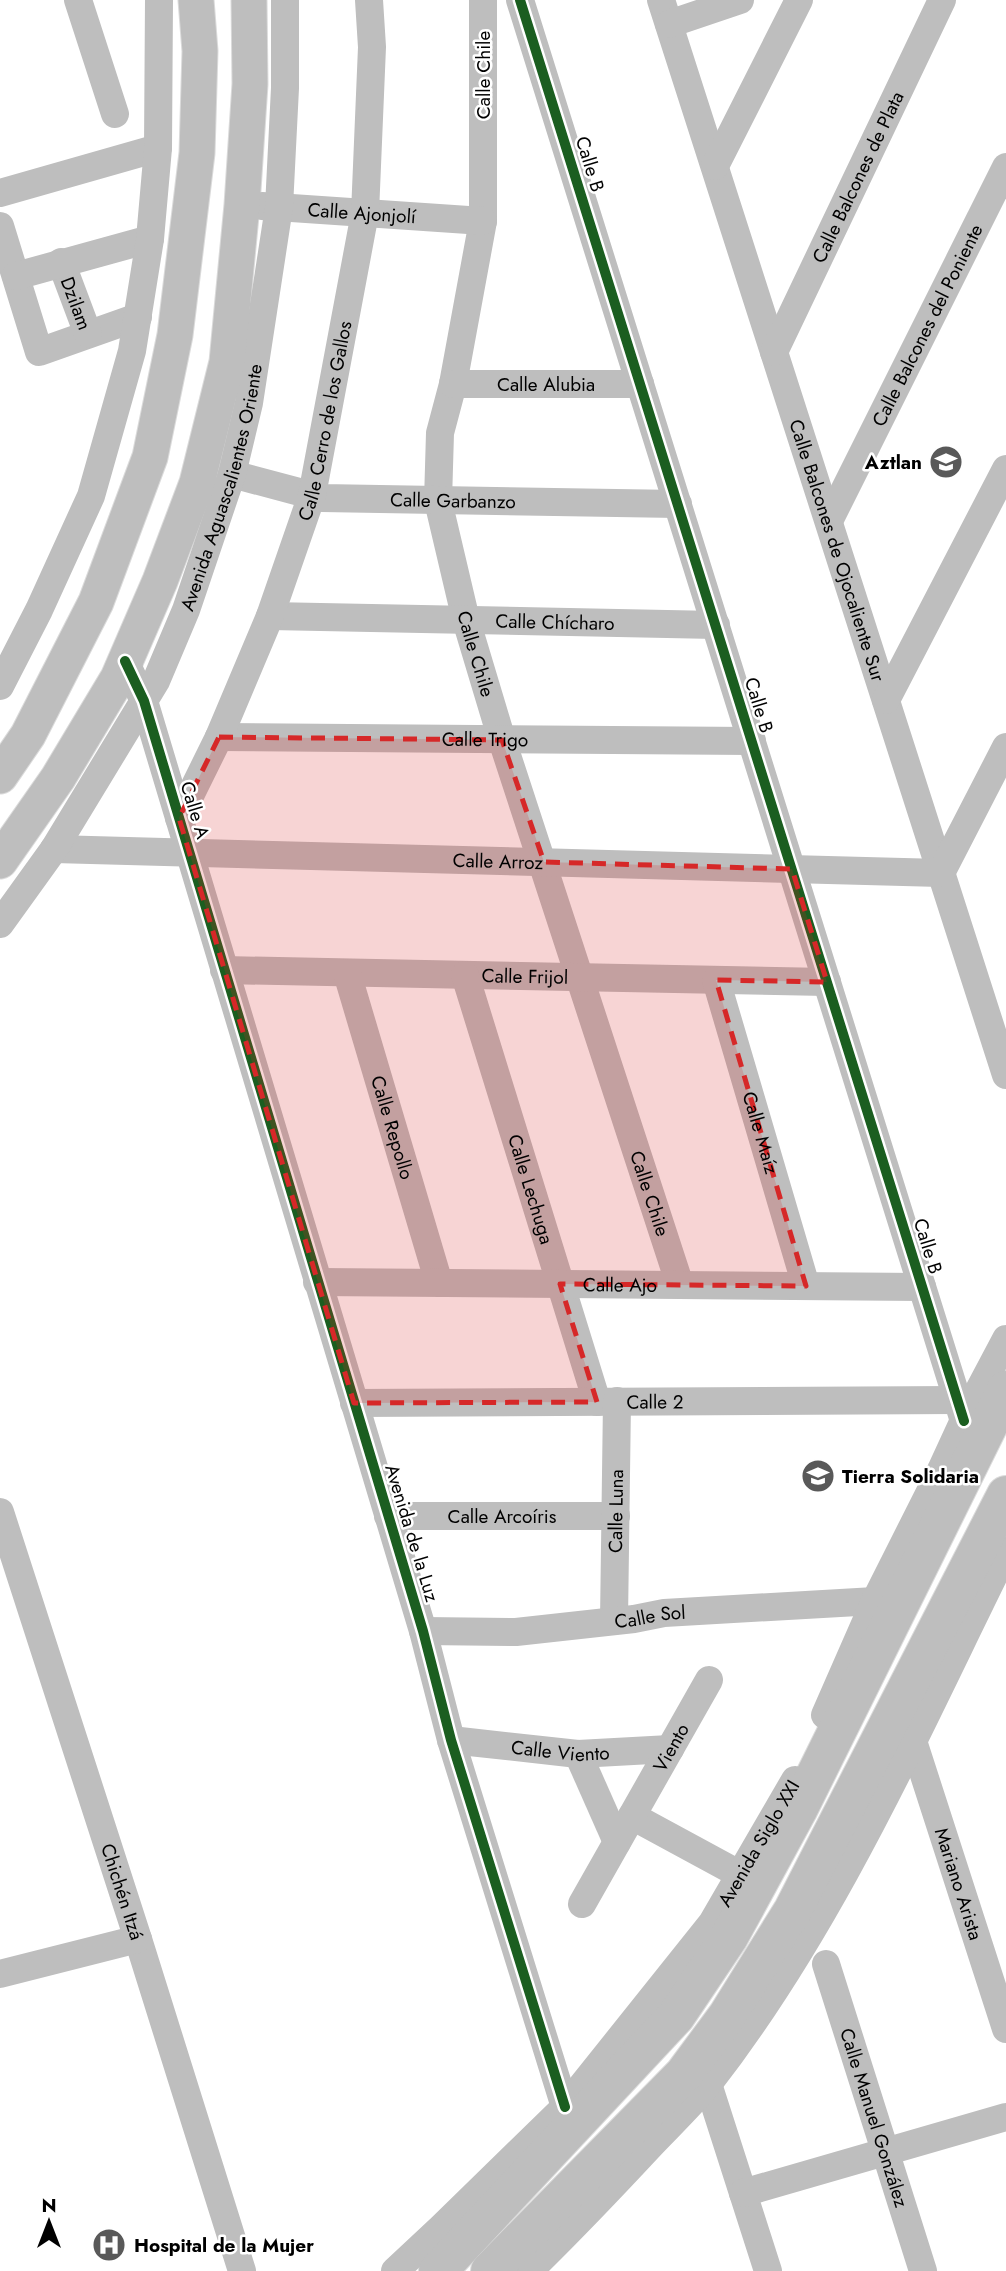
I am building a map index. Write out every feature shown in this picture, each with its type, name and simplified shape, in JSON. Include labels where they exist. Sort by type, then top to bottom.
[{"type":"highway","name":"Avenida Siglo XXI","points":[[438,2271],[676,2016],[729,1937],[798,1810],[1006,1390]]},
{"type":"highway","points":[[490,2271],[684,2074],[727,2016],[793,1910],[1002,1528]]},
{"type":"highway","points":[[633,2064],[653,2107]]},
{"type":"highway","points":[[441,2228],[481,2225]]},
{"type":"main road","points":[[0,776],[28,735],[96,602],[150,457],[175,335],[197,153],[200,51],[196,0]]},
{"type":"main road","name":"Avenida Aguascalientes Oriente","points":[[0,861],[58,778],[118,678],[160,581],[197,483],[227,362],[250,84],[250,0]]},
{"type":"street","points":[[78,0],[115,114]]},
{"type":"street","points":[[0,686],[39,610],[91,496],[132,351],[150,239],[158,148],[159,0]]},
{"type":"street","name":"Avenida Aguascalientes Oriente","points":[[0,923],[54,849],[156,681],[186,610],[232,474],[249,403],[279,207],[285,88],[285,0]]},
{"type":"street","name":"Calle Cerro de los Gallos","points":[[179,818],[219,737],[270,616],[312,495],[365,213],[372,47],[369,0]]},
{"type":"street","name":"Calle Chile","points":[[483,0],[483,220],[453,384],[440,433],[438,501],[466,620],[502,740],[680,1285]]},
{"type":"street","name":"Calle B","points":[[520,0],[961,1410]]},
{"type":"street","points":[[665,12],[740,0]]},
{"type":"street","points":[[715,166],[799,0]]},
{"type":"street","name":"Calle Balcones de Plata","points":[[774,352],[942,0]]},
{"type":"street","name":"Calle Balcones de Ojocaliente Sur","points":[[665,12],[1005,1069]]},
{"type":"street","points":[[0,193],[158,148]]},
{"type":"street","name":"Calle Balcones del Poniente","points":[[829,521],[1006,167]]},
{"type":"street","name":"Calle Ajonjolí","points":[[242,205],[483,220]]},
{"type":"street","points":[[0,226],[16,276],[150,239]]},
{"type":"street","name":"Dzilam","points":[[16,276],[39,352],[88,334],[61,262]]},
{"type":"street","points":[[88,334],[138,317]]},
{"type":"street","name":"Calle Alubia","points":[[453,384],[640,384]]},
{"type":"street","points":[[886,700],[1006,468]]},
{"type":"street","name":"Calle Garbanzo","points":[[232,474],[322,498],[678,504]]},
{"type":"street","name":"Calle Chícharo","points":[[270,616],[716,625]]},
{"type":"street","name":"Calle A","points":[[125,662],[144,701],[224,970]]},
{"type":"street","name":"Calle Trigo","points":[[219,737],[752,741]]},
{"type":"street","points":[[942,873],[1006,747]]},
{"type":"street","name":"Calle Arroz","points":[[54,849],[942,873]]},
{"type":"street","name":"Calle Frijol","points":[[224,970],[827,982]]},
{"type":"street","name":"Avenida de la Luz","points":[[224,970],[423,1631],[451,1740],[565,2107]]},
{"type":"street","name":"Calle Repollo","points":[[347,973],[439,1283]]},
{"type":"street","name":"Calle Lechuga","points":[[465,975],[560,1284],[607,1402]]},
{"type":"street","name":"Calle Maíz","points":[[716,980],[806,1286]]},
{"type":"street","name":"Calle Ajo","points":[[317,1282],[922,1287]]},
{"type":"street","name":"Avenida Siglo XXI","points":[[395,2271],[565,2107],[712,1923],[804,1766],[961,1410],[1006,1339]]},
{"type":"street","name":"Calle 2","points":[[354,1403],[607,1402],[961,1410]]},
{"type":"street","name":"Calle Luna","points":[[607,1402],[616,1516],[614,1621]]},
{"type":"street","name":"Chichén Itzá","points":[[0,1512],[242,2271]]},
{"type":"street","name":"Calle Arcoíris","points":[[388,1516],[616,1516]]},
{"type":"street","points":[[529,2271],[708,2084],[814,1928],[913,1741],[1002,1528]]},
{"type":"street","name":"Calle Sol","points":[[423,1631],[516,1632],[664,1613],[875,1601]]},
{"type":"street","name":"Viento","points":[[582,1904],[709,1680]]},
{"type":"street","name":"Calle Viento","points":[[451,1740],[578,1754],[670,1749]]},
{"type":"street","name":"Mariano Arista","points":[[913,1741],[1006,2029]]},
{"type":"street","points":[[578,1754],[617,1842]]},
{"type":"street","points":[[632,1816],[739,1874]]},
{"type":"street","points":[[0,1974],[138,1939]]},
{"type":"street","name":"Calle Manuel González","points":[[826,1964],[923,2271]]},
{"type":"street","points":[[708,2084],[768,2271]]},
{"type":"street","points":[[743,2193],[1006,2116]]},
{"type":"highlighted area","points":[[219,737],[502,740],[544,862],[792,869],[827,982],[716,980],[806,1286],[560,1284],[597,1402],[354,1403],[179,818]]},
{"type":"cycle path","points":[[520,0],[964,1421]]},
{"type":"cycle path","points":[[125,661],[144,701],[423,1631],[451,1740],[565,2107]]},
{"type":"place","name":"Aztlan","points":[[946,462]]},
{"type":"place","name":"Tierra Solidaria","points":[[818,1476]]},
{"type":"place","name":"Hospital de la Mujer","points":[[109,2245]]}]
